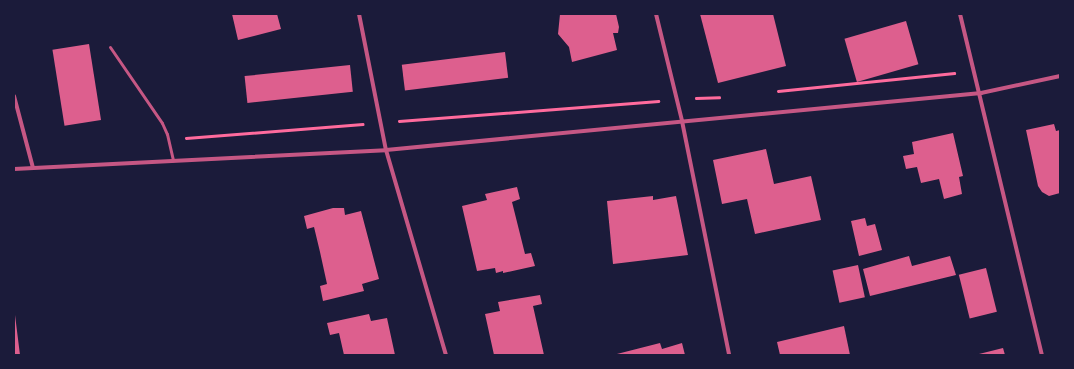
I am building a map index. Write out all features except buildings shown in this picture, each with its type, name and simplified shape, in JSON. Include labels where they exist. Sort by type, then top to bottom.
[{"type":"street","points":[[359,14],[386,150],[446,355]]},
{"type":"street","points":[[656,14],[682,122],[729,355]]},
{"type":"street","points":[[960,14],[975,71],[1042,355]]},
{"type":"street","points":[[14,169],[386,150],[980,92],[1060,76]]},
{"type":"street","points":[[14,96],[33,168]]},
{"type":"lane","points":[[110,47],[162,123],[169,139],[173,160]]},
{"type":"path","points":[[771,92],[975,71]]},
{"type":"path","points":[[169,139],[724,96]]}]
